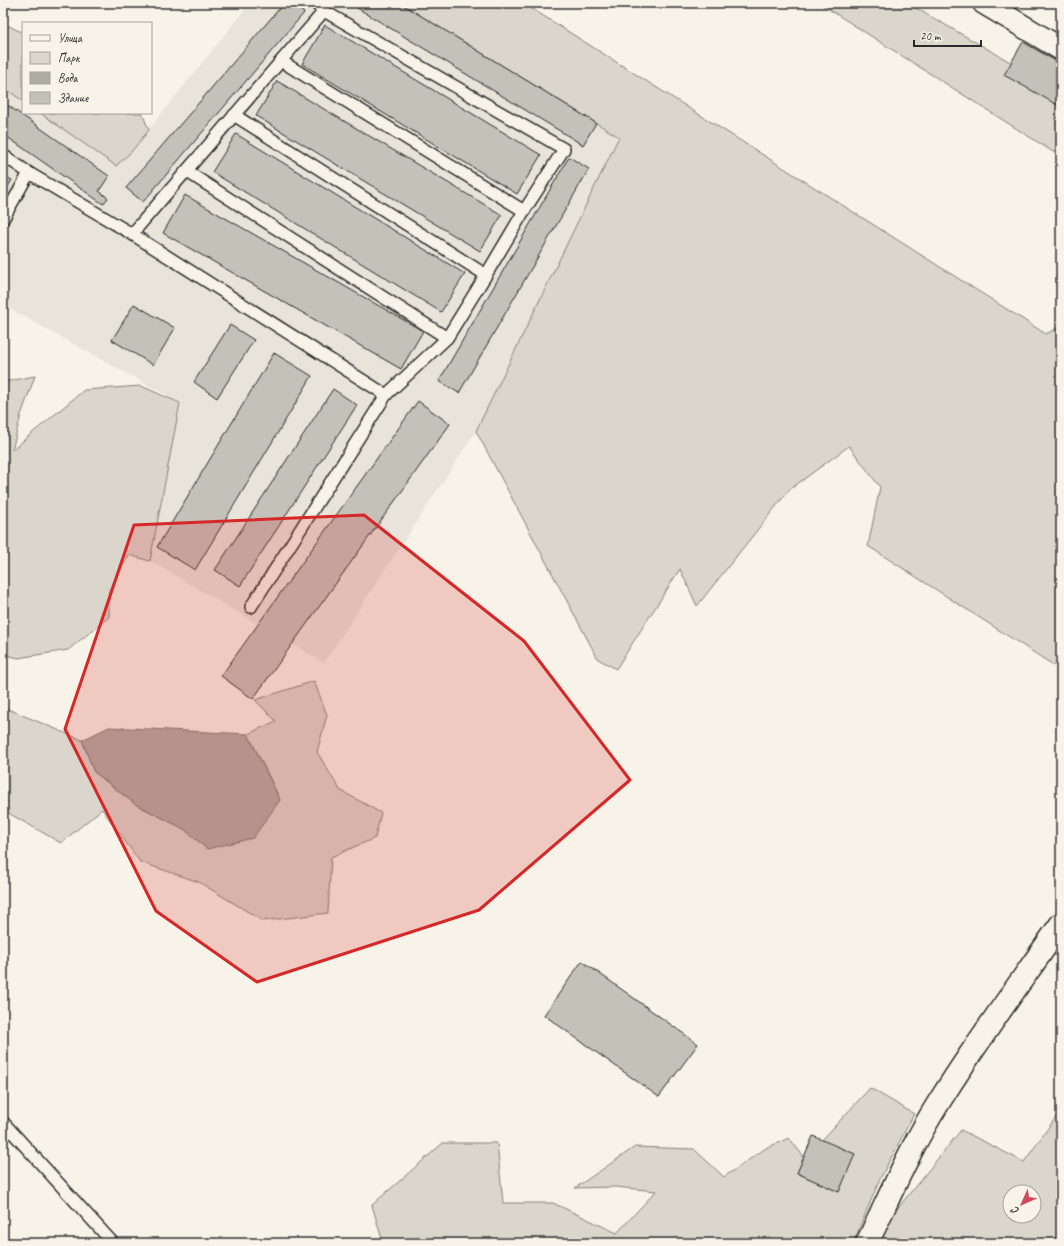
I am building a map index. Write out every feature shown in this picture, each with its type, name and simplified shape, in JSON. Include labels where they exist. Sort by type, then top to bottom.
[{"type":"street","points":[[984,3],[1061,49]]},
{"type":"street","points":[[867,1243],[894,1187],[938,1104],[993,1020],[1061,924]]},
{"type":"lane","points":[[251,607],[386,395],[447,338],[524,211],[564,149],[324,11],[315,3]]},
{"type":"lane","points":[[132,234],[324,11]]},
{"type":"lane","points":[[281,61],[524,211]]},
{"type":"lane","points":[[234,115],[486,275]]},
{"type":"lane","points":[[3,155],[29,173],[132,234],[386,395]]},
{"type":"lane","points":[[186,171],[447,338]]},
{"type":"lane","points":[[3,219],[29,173]]},
{"type":"lane","points":[[3,1122],[113,1243]]},
{"type":"highlighted area","points":[[364,515],[524,641],[630,780],[479,910],[257,982],[156,911],[65,729],[134,525]]},
{"type":"shaded area","points":[[250,3],[400,3],[619,137],[476,431],[324,663],[150,561],[180,403],[3,305],[3,61],[22,74],[22,114],[77,114],[131,152]]},
{"type":"green space","points":[[400,3],[523,3],[1046,334],[1061,326],[1061,670],[868,546],[880,487],[849,446],[789,490],[697,606],[680,569],[616,669],[598,659],[476,431],[619,137]]},
{"type":"green space","points":[[819,3],[907,3],[1061,91],[1061,157]]},
{"type":"green space","points":[[3,23],[22,32],[22,100],[3,87]]},
{"type":"green space","points":[[41,114],[142,114],[149,130],[131,152],[116,166]]},
{"type":"green space","points":[[35,376],[21,415],[12,450],[84,390],[141,386],[180,403],[150,561],[129,555],[109,590],[109,617],[68,650],[18,658],[3,654],[3,382]]},
{"type":"green space","points":[[314,681],[327,715],[317,752],[340,790],[381,813],[375,838],[331,857],[328,913],[263,921],[199,882],[140,862],[102,809],[61,843],[3,810],[3,707],[82,740],[94,772],[135,804],[184,829],[207,849],[279,797],[248,734],[276,721],[255,700]]},
{"type":"green space","points":[[870,1088],[914,1114],[880,1179],[853,1243],[383,1243],[372,1205],[443,1143],[497,1143],[503,1203],[553,1203],[617,1233],[656,1191],[615,1187],[575,1188],[635,1147],[694,1149],[724,1177],[766,1148],[789,1138],[804,1157],[797,1173],[839,1192],[822,1140]]},
{"type":"green space","points":[[1061,1110],[1061,1243],[879,1243],[889,1219],[961,1130],[1024,1162]]},
{"type":"water","points":[[109,727],[248,734],[280,800],[253,838],[207,849],[184,829],[135,804],[94,772],[82,740]]},
{"type":"building","points":[[284,3],[292,3],[304,13],[143,202],[126,188]]},
{"type":"building","points":[[349,3],[400,3],[596,123],[583,145]]},
{"type":"building","points":[[325,25],[541,155],[517,194],[302,64]]},
{"type":"building","points":[[1023,42],[1061,64],[1061,107],[1004,75]]},
{"type":"building","points":[[277,81],[502,215],[480,251],[256,116]]},
{"type":"building","points":[[3,102],[109,176],[99,191],[108,198],[103,204],[3,134]]},
{"type":"building","points":[[236,134],[465,274],[441,312],[212,172]]},
{"type":"building","points":[[569,157],[589,169],[459,393],[439,381]]},
{"type":"building","points":[[3,175],[12,180],[3,195]]},
{"type":"building","points":[[185,195],[423,331],[401,369],[163,233]]},
{"type":"building","points":[[134,304],[175,328],[153,365],[112,340]]},
{"type":"building","points":[[230,325],[254,340],[217,398],[194,382]]},
{"type":"building","points":[[274,353],[312,376],[195,570],[157,547]]},
{"type":"building","points":[[333,389],[357,405],[240,586],[215,570]]},
{"type":"building","points":[[418,401],[450,424],[253,699],[221,676]]},
{"type":"building","points":[[582,961],[698,1044],[659,1097],[544,1015]]},
{"type":"building","points":[[813,1136],[855,1154],[839,1192],[797,1173]]}]
